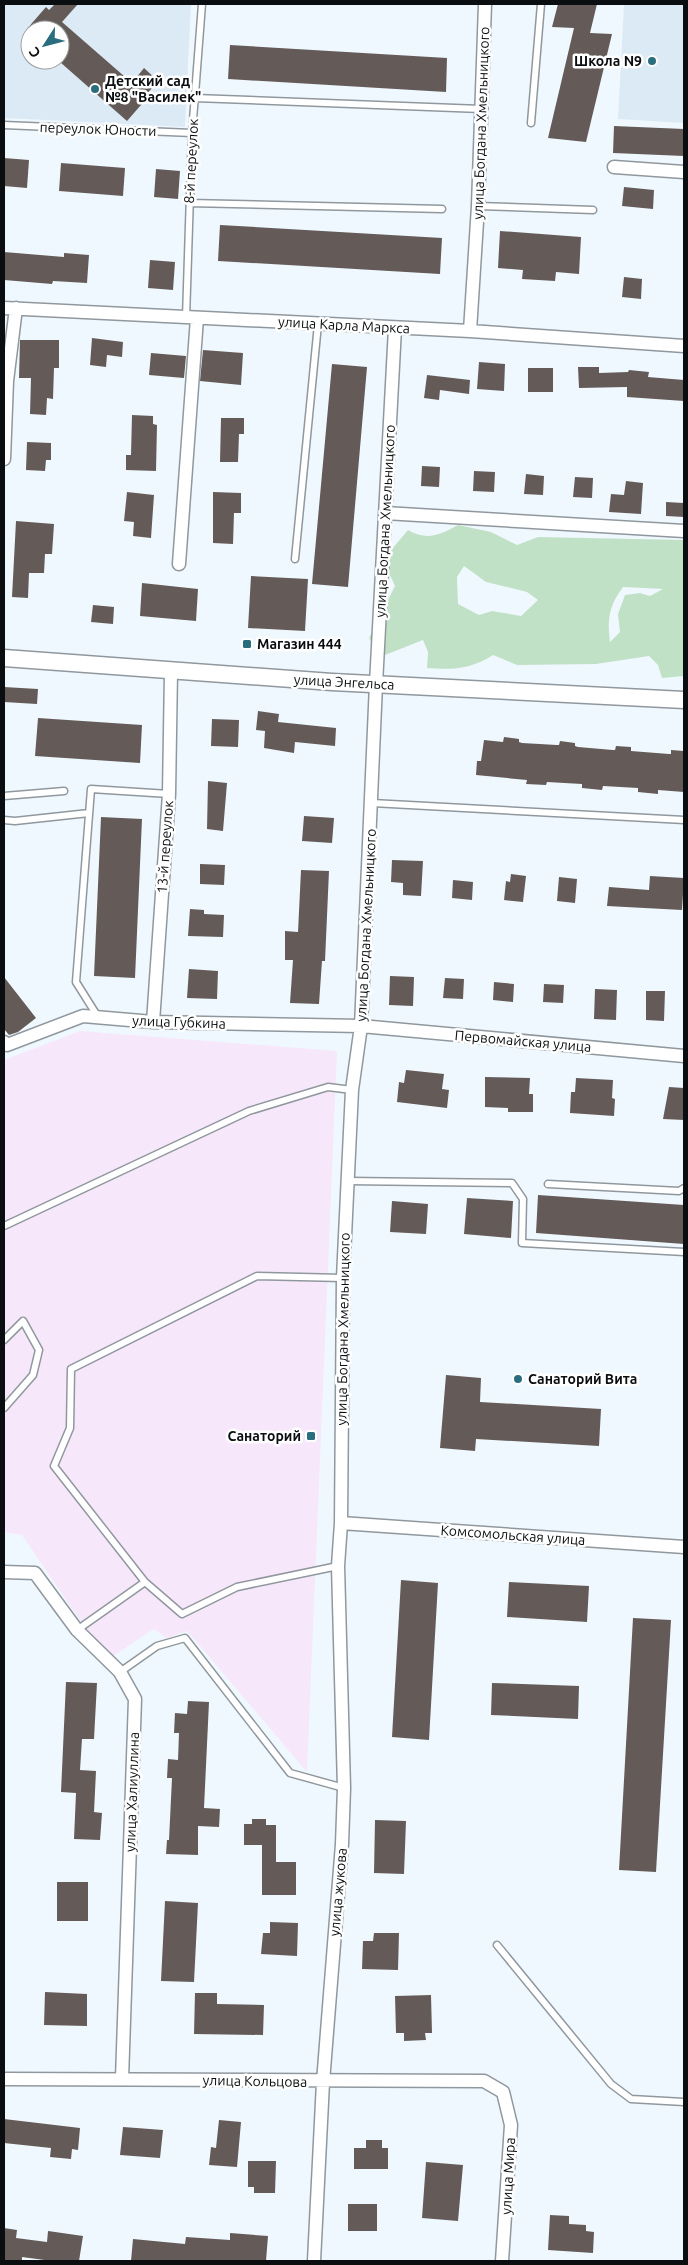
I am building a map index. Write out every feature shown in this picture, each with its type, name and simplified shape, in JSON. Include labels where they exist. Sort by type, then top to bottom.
[{"type":"street","name":"улица Богдана Хмельницкого","points":[[470,331],[478,206],[485,4]]},
{"type":"street","points":[[614,167],[684,172]]},
{"type":"street","points":[[4,459],[10,308]]},
{"type":"street","name":"улица Карла Маркса","points":[[10,308],[470,331],[684,346]]},
{"type":"street","name":"8-й переулок","points":[[178,564],[191,318]]},
{"type":"street","name":"улица Богдана Хмельницкого","points":[[341,1523],[343,1278],[352,1090],[361,1026],[376,684],[395,328]]},
{"type":"street","points":[[385,513],[684,531]]},
{"type":"street","name":"улица Энгельса","points":[[4,658],[376,684],[684,700]]},
{"type":"street","name":"13-й переулок","points":[[153,1022],[169,794],[171,671]]},
{"type":"street","name":"улица Губкина","points":[[4,1042],[7,1045],[82,1016],[153,1022],[361,1026]]},
{"type":"street","name":"Первомайская улица","points":[[361,1026],[684,1056]]},
{"type":"street","name":"Комсомольская улица","points":[[341,1523],[684,1547]]},
{"type":"street","name":"улица жукова","points":[[314,2261],[323,2082],[342,1844],[344,1788],[338,1566],[341,1523]]},
{"type":"street","name":"улица Халиуллина","points":[[4,1572],[36,1573],[77,1630],[120,1672],[135,1699],[122,2079]]},
{"type":"street","name":"улица Кольцова","points":[[4,2079],[484,2082],[503,2092]]},
{"type":"street","name":"улица Мира","points":[[502,2261],[511,2125],[503,2092]]},
{"type":"lane","name":"8-й переулок","points":[[191,318],[189,203],[192,133],[202,4]]},
{"type":"lane","points":[[531,123],[541,4]]},
{"type":"lane","points":[[195,98],[481,109]]},
{"type":"lane","name":"переулок Юности","points":[[4,125],[192,133]]},
{"type":"lane","points":[[189,203],[442,210]]},
{"type":"lane","points":[[478,206],[593,210]]},
{"type":"lane","points":[[295,559],[318,324]]},
{"type":"lane","points":[[98,1018],[76,982],[91,789],[169,794]]},
{"type":"lane","points":[[4,796],[64,791]]},
{"type":"lane","points":[[372,802],[684,820]]},
{"type":"lane","points":[[4,820],[15,821],[89,812]]},
{"type":"lane","points":[[4,1226],[249,1111],[328,1087],[352,1090]]},
{"type":"lane","points":[[348,1181],[512,1183],[523,1199],[522,1242],[684,1252]]},
{"type":"lane","points":[[548,1184],[679,1191],[684,1188]]},
{"type":"lane","points":[[338,1566],[237,1587],[182,1614],[145,1582],[54,1466],[70,1428],[71,1369],[257,1276],[343,1278]]},
{"type":"lane","points":[[4,1340],[23,1321],[39,1350],[33,1375],[4,1408]]},
{"type":"lane","points":[[77,1630],[145,1582]]},
{"type":"lane","points":[[120,1672],[157,1646],[185,1638],[290,1773],[344,1788]]},
{"type":"lane","points":[[497,1945],[611,2084],[631,2099],[684,2102]]},
{"type":"shaded area","name":"Детский сад №8 \"Василек\"","points":[[4,4],[191,4],[185,127],[4,118]]},
{"type":"shaded area","name":"Школа N9","points":[[624,4],[684,4],[684,123],[618,119]]},
{"type":"shaded area","points":[[80,1031],[337,1051],[307,1772],[187,1631],[166,1638],[154,1629],[107,1660],[22,1535],[4,1532],[4,1060]]},
{"type":"green space","points":[[458,525],[491,532],[517,545],[538,537],[684,540],[684,676],[662,678],[658,665],[649,656],[596,664],[517,665],[493,655],[485,660],[462,668],[427,668],[428,652],[423,640],[380,657],[369,638],[395,586],[384,562],[385,552],[392,549],[408,530],[427,536]],"holes":[[[464,566],[486,582],[527,592],[538,600],[521,616],[492,611],[479,615],[458,604],[457,577]],[[623,587],[663,589],[650,596],[640,593],[625,595],[618,614],[620,632],[610,642],[610,613]]]},
{"type":"building","points":[[55,4],[78,4],[64,20],[35,20],[46,7],[49,10]]},
{"type":"building","points":[[558,4],[597,4],[590,33],[612,34],[586,142],[548,138],[574,28],[552,27]]},
{"type":"building","points":[[70,29],[132,83],[144,68],[158,81],[146,95],[148,97],[127,121],[69,70]]},
{"type":"building","points":[[230,45],[447,58],[446,92],[228,79]]},
{"type":"building","points":[[614,126],[684,129],[684,156],[613,153]]},
{"type":"building","points":[[4,158],[29,160],[27,188],[4,186]]},
{"type":"building","points":[[61,163],[125,168],[123,196],[59,191]]},
{"type":"building","points":[[156,169],[180,171],[178,199],[154,197]]},
{"type":"building","points":[[624,187],[654,190],[653,209],[622,206]]},
{"type":"building","points":[[220,225],[442,238],[440,274],[218,261]]},
{"type":"building","points":[[500,231],[581,237],[579,274],[556,272],[555,281],[522,279],[523,270],[498,268]]},
{"type":"building","points":[[4,252],[64,257],[64,253],[89,255],[87,283],[53,281],[52,284],[4,280]]},
{"type":"building","points":[[150,260],[175,262],[173,290],[148,288]]},
{"type":"building","points":[[624,277],[642,279],[641,299],[622,297]]},
{"type":"building","points":[[92,338],[123,342],[122,357],[107,355],[106,367],[90,365]]},
{"type":"building","points":[[20,340],[59,340],[59,368],[54,368],[53,399],[47,398],[46,415],[30,414],[31,378],[19,378]]},
{"type":"building","points":[[203,350],[243,353],[241,385],[200,381]]},
{"type":"building","points":[[151,353],[186,356],[184,378],[149,375]]},
{"type":"building","points":[[479,362],[505,364],[504,391],[477,389]]},
{"type":"building","points":[[332,364],[367,367],[348,587],[312,584]]},
{"type":"building","points":[[578,367],[599,367],[599,373],[628,372],[629,370],[649,372],[648,377],[684,380],[684,401],[627,397],[627,387],[579,388]]},
{"type":"building","points":[[528,368],[553,368],[553,392],[528,392]]},
{"type":"building","points":[[427,375],[470,380],[469,394],[440,390],[439,400],[424,398]]},
{"type":"building","points":[[132,415],[153,416],[153,424],[157,425],[156,471],[126,470],[126,455],[131,455]]},
{"type":"building","points":[[221,418],[244,418],[244,434],[239,434],[238,462],[220,462]]},
{"type":"building","points":[[27,442],[51,443],[51,460],[46,460],[45,471],[26,470]]},
{"type":"building","points":[[422,466],[440,467],[439,487],[421,486]]},
{"type":"building","points":[[474,471],[495,472],[494,492],[473,491]]},
{"type":"building","points":[[526,474],[544,476],[543,495],[524,494]]},
{"type":"building","points":[[575,477],[593,478],[592,498],[573,497]]},
{"type":"building","points":[[626,481],[643,483],[641,514],[609,512],[611,494],[624,495]]},
{"type":"building","points":[[127,492],[154,495],[151,538],[133,536],[134,522],[124,521]]},
{"type":"building","points":[[213,492],[241,493],[241,513],[234,513],[233,544],[213,543]]},
{"type":"building","points":[[666,502],[684,503],[684,517],[666,516]]},
{"type":"building","points":[[16,521],[54,524],[52,554],[45,554],[44,573],[29,573],[28,598],[12,597]]},
{"type":"building","points":[[251,576],[308,579],[305,631],[248,628]]},
{"type":"building","points":[[142,583],[198,589],[196,621],[140,616]]},
{"type":"building","points":[[93,605],[114,607],[113,624],[91,622]]},
{"type":"building","points":[[4,687],[38,689],[37,704],[4,702]]},
{"type":"building","points":[[258,711],[279,714],[278,722],[336,728],[335,746],[295,742],[294,753],[264,748],[265,731],[256,730]]},
{"type":"building","points":[[38,718],[142,725],[140,763],[35,756]]},
{"type":"building","points":[[212,719],[239,720],[238,747],[211,746]]},
{"type":"building","points":[[504,737],[519,739],[519,742],[522,743],[559,745],[560,741],[575,743],[575,746],[578,747],[613,750],[615,750],[616,746],[631,747],[631,751],[669,754],[671,754],[671,750],[684,751],[684,792],[658,790],[658,794],[638,792],[638,788],[603,786],[602,790],[582,788],[582,784],[547,782],[546,785],[526,784],[527,780],[476,775],[477,761],[481,761],[484,740],[503,742]]},
{"type":"building","points":[[208,781],[227,783],[223,831],[207,829]]},
{"type":"building","points":[[304,816],[334,818],[332,843],[302,841]]},
{"type":"building","points":[[101,817],[142,819],[135,978],[94,976]]},
{"type":"building","points":[[392,860],[423,861],[421,896],[403,895],[403,883],[391,882]]},
{"type":"building","points":[[200,864],[225,865],[224,885],[200,884]]},
{"type":"building","points":[[301,870],[329,871],[325,961],[322,961],[319,1004],[290,1003],[293,960],[285,960],[285,931],[298,932]]},
{"type":"building","points":[[511,874],[526,876],[523,902],[504,900],[506,881],[510,882]]},
{"type":"building","points":[[650,876],[684,878],[682,910],[607,906],[609,887],[649,890]]},
{"type":"building","points":[[559,877],[577,879],[575,903],[557,901]]},
{"type":"building","points":[[453,880],[473,882],[472,900],[452,898]]},
{"type":"building","points":[[190,909],[204,910],[204,914],[224,915],[223,937],[188,936]]},
{"type":"building","points":[[189,969],[218,971],[217,999],[187,998]]},
{"type":"building","points":[[390,976],[414,977],[413,1006],[389,1005]]},
{"type":"building","points":[[4,977],[36,1018],[18,1032],[9,1035],[4,1029]]},
{"type":"building","points":[[445,978],[464,979],[463,999],[443,998]]},
{"type":"building","points":[[494,982],[514,984],[513,1002],[493,1000]]},
{"type":"building","points":[[544,984],[564,985],[563,1003],[543,1002]]},
{"type":"building","points":[[595,989],[617,990],[616,1020],[594,1019]]},
{"type":"building","points":[[646,991],[665,991],[664,1021],[646,1020]]},
{"type":"building","points":[[406,1070],[444,1074],[442,1089],[449,1090],[447,1108],[397,1102],[399,1082],[404,1083]]},
{"type":"building","points":[[485,1077],[530,1078],[529,1094],[533,1094],[533,1112],[508,1112],[508,1108],[485,1107]]},
{"type":"building","points":[[576,1078],[613,1080],[614,1116],[570,1113],[571,1092],[575,1092]]},
{"type":"building","points":[[669,1087],[684,1088],[684,1120],[663,1119]]},
{"type":"building","points":[[538,1195],[684,1205],[684,1244],[536,1233]]},
{"type":"building","points":[[467,1198],[513,1201],[511,1238],[464,1234]]},
{"type":"building","points":[[392,1201],[428,1204],[426,1234],[390,1232]]},
{"type":"building","points":[[446,1375],[481,1378],[480,1402],[601,1409],[599,1446],[476,1439],[475,1451],[440,1448]]},
{"type":"building","points":[[401,1580],[438,1583],[429,1740],[392,1737]]},
{"type":"building","points":[[509,1582],[589,1586],[587,1622],[507,1617]]},
{"type":"building","points":[[633,1618],[671,1620],[656,1872],[619,1870]]},
{"type":"building","points":[[66,1682],[97,1683],[94,1739],[82,1739],[80,1770],[96,1771],[94,1812],[102,1813],[100,1840],[74,1839],[76,1793],[61,1792]]},
{"type":"building","points":[[492,1683],[579,1686],[578,1719],[491,1715]]},
{"type":"building","points":[[188,1701],[209,1702],[204,1808],[220,1809],[219,1827],[198,1826],[198,1855],[166,1854],[167,1840],[169,1840],[172,1778],[167,1778],[168,1759],[178,1760],[179,1733],[174,1733],[175,1713],[187,1714]]},
{"type":"building","points":[[252,1819],[266,1819],[266,1825],[276,1825],[276,1862],[296,1862],[296,1895],[262,1895],[262,1845],[244,1845],[244,1824],[252,1824]]},
{"type":"building","points":[[375,1820],[406,1821],[404,1874],[374,1873]]},
{"type":"building","points":[[57,1882],[88,1882],[88,1921],[57,1921]]},
{"type":"building","points":[[165,1901],[198,1903],[194,1982],[161,1981]]},
{"type":"building","points":[[270,1922],[298,1923],[297,1956],[261,1954],[263,1933],[270,1933]]},
{"type":"building","points":[[374,1933],[399,1933],[398,1970],[362,1969],[363,1941],[373,1941]]},
{"type":"building","points":[[45,1992],[87,1994],[87,2026],[44,2025]]},
{"type":"building","points":[[195,1993],[217,1993],[217,2004],[264,2005],[263,2035],[194,2034]]},
{"type":"building","points":[[431,1995],[432,2033],[425,2033],[426,2040],[404,2041],[404,2033],[396,2033],[395,1996]]},
{"type":"building","points":[[4,2119],[80,2128],[78,2150],[72,2149],[71,2159],[50,2157],[51,2148],[4,2143]]},
{"type":"building","points":[[219,2120],[241,2122],[237,2167],[209,2165],[211,2147],[216,2148]]},
{"type":"building","points":[[123,2127],[163,2130],[160,2158],[120,2155]]},
{"type":"building","points":[[366,2140],[382,2140],[382,2148],[388,2148],[388,2169],[354,2169],[354,2148],[366,2148]]},
{"type":"building","points":[[248,2161],[276,2161],[275,2193],[254,2193],[254,2187],[248,2187]]},
{"type":"building","points":[[426,2162],[463,2165],[458,2221],[422,2218]]},
{"type":"building","points":[[348,2204],[377,2204],[377,2231],[348,2231]]},
{"type":"building","points":[[550,2215],[569,2216],[569,2224],[586,2225],[586,2231],[594,2232],[593,2253],[548,2250]]},
{"type":"building","points":[[4,2228],[17,2230],[16,2238],[47,2242],[48,2231],[83,2236],[79,2261],[52,2261],[22,2257],[22,2261],[4,2261]]},
{"type":"building","points":[[230,2233],[268,2236],[266,2261],[131,2261],[133,2239],[185,2244],[186,2237],[230,2240]]},
{"type":"place","name":"Школа N9","points":[[652,61]]},
{"type":"place","name":"Детский сад №8 \"Василек\"","points":[[95,89]]},
{"type":"place","name":"Магазин 444","points":[[247,644]]},
{"type":"place","name":"Санаторий Вита","points":[[518,1379]]},
{"type":"place","name":"Санаторий","points":[[311,1436]]}]
